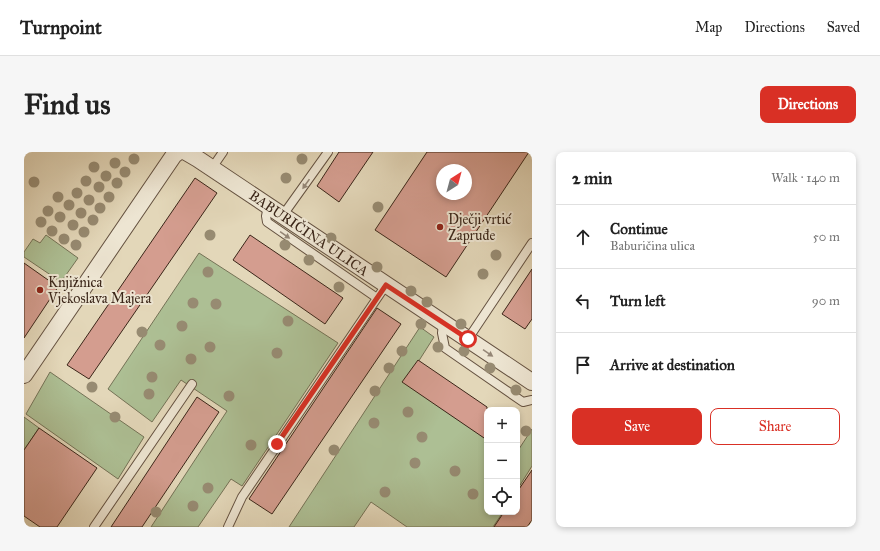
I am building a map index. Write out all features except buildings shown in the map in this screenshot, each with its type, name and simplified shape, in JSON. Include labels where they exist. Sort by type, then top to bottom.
[{"type":"street","points":[[24,375],[177,152]]},
{"type":"street","name":"BABURIČINA ULICA","points":[[186,152],[283,215],[532,382]]},
{"type":"lane","points":[[212,168],[223,152]]},
{"type":"lane","points":[[283,215],[328,152]]},
{"type":"lane","points":[[268,206],[266,216],[267,222],[377,298]]},
{"type":"lane","points":[[468,339],[532,243]]},
{"type":"lane","points":[[228,527],[242,496],[386,285]]},
{"type":"lane","points":[[443,322],[442,333],[445,348],[523,402],[532,400]]},
{"type":"lane","points":[[94,527],[192,384]]},
{"type":"green space","points":[[46,235],[78,258],[61,282],[24,257],[24,252],[33,239],[40,243]]},
{"type":"green space","points":[[199,253],[338,343],[242,486],[231,479],[198,527],[151,527],[227,411],[181,380],[152,422],[108,389]]},
{"type":"green space","points":[[420,327],[434,337],[406,381],[484,435],[484,515],[501,515],[493,527],[407,527],[371,502],[354,527],[289,527]]},
{"type":"green space","points":[[50,372],[144,437],[118,479],[26,414]]},
{"type":"green space","points":[[24,417],[39,428],[24,450]]},
{"type":"green space","points":[[532,429],[532,466],[520,485],[520,479],[520,447]]},
{"type":"place","name":"Dječji vrtić Zapruđe","points":[[440,227]]},
{"type":"place","name":"Knjižnica Vjekoslava Majera","points":[[40,290]]},
{"type":"route","points":[[277,444],[386,285],[468,339]]}]
